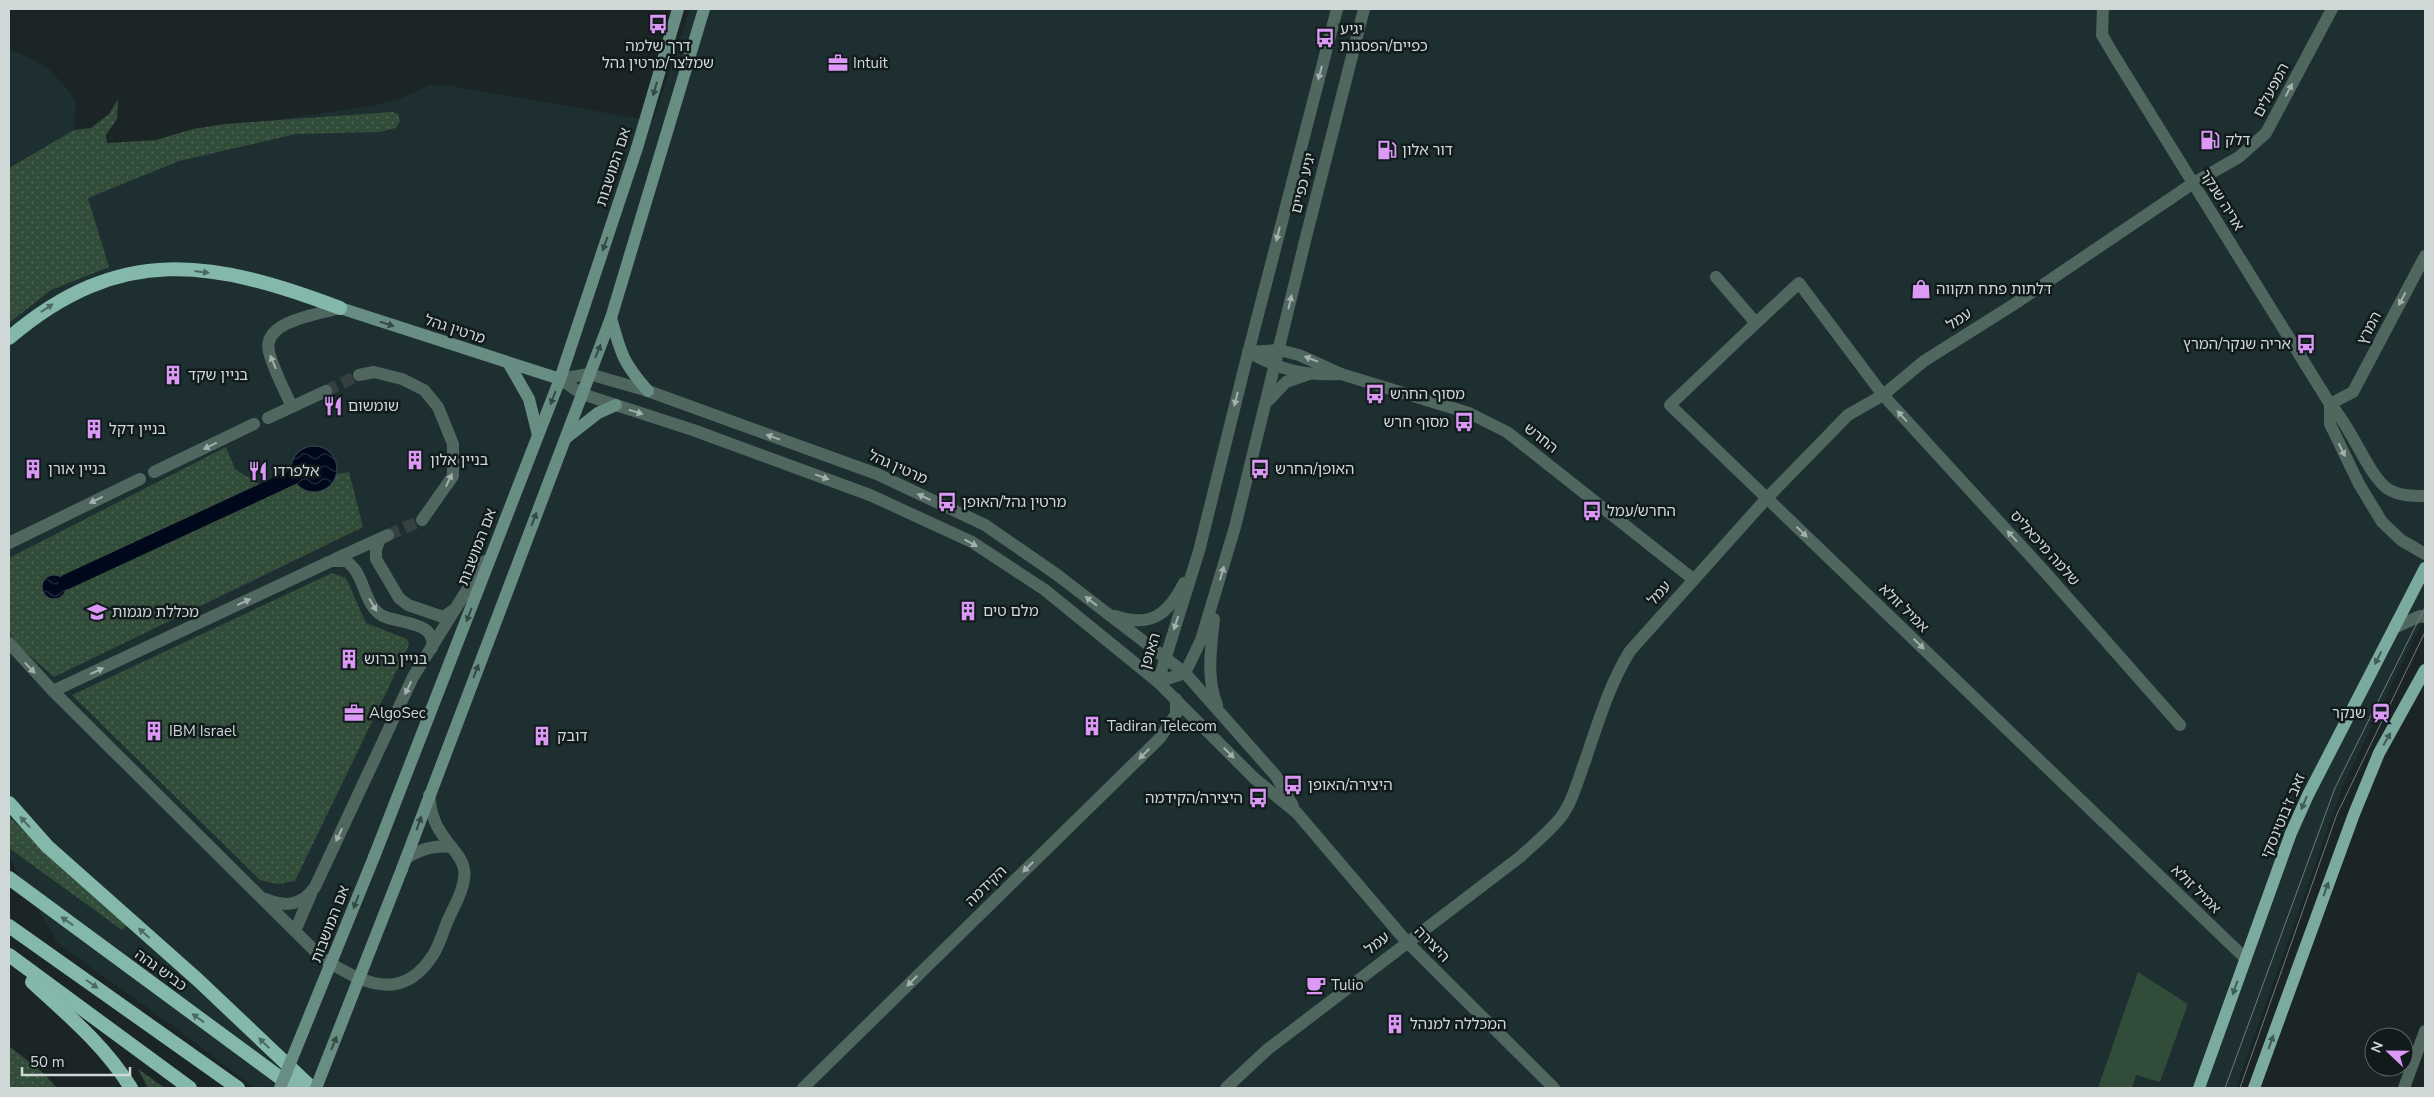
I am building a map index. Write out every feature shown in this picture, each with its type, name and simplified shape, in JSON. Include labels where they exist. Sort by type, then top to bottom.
[{"type":"highway","points":[[9,338],[60,300],[94,284],[128,273],[163,268],[250,278],[340,308]]},
{"type":"highway","points":[[9,803],[47,846],[198,980],[312,1088]]},
{"type":"highway","name":"כביש גהה","points":[[9,878],[294,1088]]},
{"type":"highway","points":[[9,926],[238,1088]]},
{"type":"highway","points":[[9,955],[190,1088]]},
{"type":"highway","points":[[9,961],[92,1036],[118,1068],[131,1088]]},
{"type":"main road","name":"אם המושבות","points":[[280,1088],[374,857],[560,379],[637,148],[678,9]]},
{"type":"main road","points":[[316,1088],[404,863],[611,318],[704,9]]},
{"type":"main road","name":"מרטין גהל","points":[[340,308],[560,379]]},
{"type":"main road","points":[[611,318],[622,357],[631,372],[648,391]]},
{"type":"main road","points":[[509,364],[529,398],[534,412],[538,436]]},
{"type":"main road","points":[[564,440],[598,413],[616,406]]},
{"type":"main road","name":"זאב ז'בוטינסקי","points":[[2199,1088],[2291,833],[2308,795],[2425,568]]},
{"type":"main road","points":[[2254,1088],[2354,814],[2379,753],[2425,670]]},
{"type":"main road","points":[[2410,697],[2425,685]]},
{"type":"street","name":"יגיע כפיים","points":[[1248,352],[1336,9]]},
{"type":"street","name":"יגיע כפיים","points":[[1275,367],[1364,9]]},
{"type":"street","name":"אריה שנקר","points":[[2104,9],[2102,35],[2192,184],[2330,404],[2341,415],[2377,478],[2387,489],[2400,494],[2425,496]]},
{"type":"street","name":"המפעלים","points":[[2192,184],[2239,157],[2266,133],[2332,9]]},
{"type":"street","name":"עמל","points":[[1226,1088],[1268,1049],[1406,941],[1520,856],[1562,816],[1572,797],[1617,673],[1630,651],[1767,498],[1848,416],[1883,395],[1924,361],[2016,303],[2192,184]]},
{"type":"street","name":"המרץ","points":[[2330,404],[2353,392],[2425,256]]},
{"type":"street","points":[[1716,276],[1756,324]]},
{"type":"street","name":"שלמה מיכאליס","points":[[1756,324],[1799,283],[1883,395],[2045,572],[2180,725]]},
{"type":"street","points":[[292,407],[268,351],[271,335],[280,326],[340,308]]},
{"type":"street","name":"אמיל זולא","points":[[1756,324],[1670,405],[2246,959]]},
{"type":"street","name":"החרש","points":[[1248,352],[1279,350],[1312,360],[1341,374],[1468,413],[1507,432],[1693,579]]},
{"type":"street","name":"החרש","points":[[1248,352],[1275,367],[1309,374],[1341,374]]},
{"type":"street","name":"האופן","points":[[1158,682],[1200,551],[1248,352]]},
{"type":"street","points":[[1185,673],[1201,640],[1216,597],[1275,367]]},
{"type":"street","points":[[359,375],[374,372],[402,379],[424,390],[438,407],[453,444],[453,476],[422,520]]},
{"type":"street","name":"מרטין גהל","points":[[560,379],[589,374],[648,391],[877,474],[985,525],[1056,574],[1185,673]]},
{"type":"street","points":[[1265,406],[1282,384],[1293,378],[1309,374]]},
{"type":"street","name":"מרטין גהל","points":[[560,379],[582,394],[693,430],[870,495],[972,542],[1046,590],[1158,682]]},
{"type":"street","points":[[268,418],[326,391]]},
{"type":"street","name":"אריה שנקר","points":[[2330,404],[2330,424],[2359,484],[2382,522],[2401,540],[2425,554]]},
{"type":"street","points":[[154,472],[254,424]]},
{"type":"street","points":[[9,543],[140,479]]},
{"type":"street","points":[[53,691],[384,537],[376,549],[376,559],[403,601],[445,616],[459,604]]},
{"type":"street","points":[[295,931],[413,677],[497,542]]},
{"type":"street","points":[[1108,614],[1136,621],[1160,616],[1170,606],[1182,587],[1200,551]]},
{"type":"street","points":[[330,562],[347,562],[356,571],[374,608],[381,616],[418,626],[428,631],[433,639],[432,648]]},
{"type":"street","points":[[1216,597],[1210,662],[1210,686],[1219,710]]},
{"type":"street","points":[[2394,628],[2420,616],[2425,617]]},
{"type":"street","points":[[9,643],[53,691],[322,958],[347,973],[388,986],[400,984],[411,979],[434,953],[463,883],[465,870],[460,858],[433,819],[429,795]]},
{"type":"street","name":"האופן","points":[[1158,682],[1185,673]]},
{"type":"street","name":"היצירה","points":[[1185,673],[1276,776],[1297,813]]},
{"type":"street","name":"היצירה","points":[[1158,682],[1254,778],[1297,813],[1406,941],[1554,1088]]},
{"type":"street","name":"הקידמה","points":[[803,1088],[1160,738],[1176,714],[1176,699]]},
{"type":"street","points":[[404,863],[422,848],[437,845],[451,847]]},
{"type":"street","points":[[262,897],[280,904],[296,904],[315,887]]},
{"type":"street","points":[[2404,1088],[2425,1031]]},
{"type":"shaded area","points":[[690,9],[2425,9],[2425,616],[2343,786],[2236,1088],[254,1088],[181,1032],[58,944],[9,857],[9,271],[80,188],[176,149],[282,119],[372,106],[401,98],[430,85],[446,85],[653,121]]},
{"type":"shaded area","points":[[9,49],[30,58],[50,70],[71,94],[76,103],[74,130],[9,168]]},
{"type":"green space","points":[[118,99],[117,119],[106,135],[107,143],[156,140],[193,129],[224,124],[392,112],[398,114],[400,121],[396,128],[379,132],[296,134],[179,161],[88,198],[109,267],[51,290],[9,323],[9,168],[74,130],[91,128],[109,114]]},
{"type":"green space","points":[[226,447],[235,469],[264,487],[349,472],[363,527],[54,677],[14,642],[9,629],[9,558]]},
{"type":"green space","points":[[332,573],[346,578],[366,623],[407,639],[409,645],[295,881],[277,884],[260,880],[72,695]]},
{"type":"green space","points":[[9,816],[42,849],[128,924],[122,930],[9,848]]},
{"type":"green space","points":[[2138,972],[2188,1004],[2160,1082],[2136,1075],[2132,1088],[2098,1088]]},
{"type":"green space","points":[[9,1046],[42,1072],[57,1088],[9,1088]]},
{"type":"green space","points":[[138,1069],[165,1088],[148,1088]]},
{"type":"water","points":[[314,446],[327,450],[333,456],[337,469],[333,482],[327,488],[314,492],[301,488],[295,482],[291,469],[295,456],[301,450]]},
{"type":"water","points":[[49,575],[59,575],[66,582],[66,592],[59,599],[49,599],[42,592],[42,582]]},
{"type":"waterway","points":[[66,582],[293,477]]},
{"type":"tunnel","points":[[326,391],[359,375]]},
{"type":"tunnel","points":[[388,535],[422,520]]},
{"type":"tram line","points":[[2225,1088],[2335,788],[2425,607]]},
{"type":"tram line","points":[[2240,1088],[2337,814],[2425,632]]},
{"type":"place","name":"דרך שלמה שמלצר/מרטין גהל","points":[[658,24]]},
{"type":"place","name":"יגיע כפיים/הפסגות","points":[[1325,38]]},
{"type":"place","name":"Intuit","points":[[838,63]]},
{"type":"place","name":"דלק","points":[[2210,140]]},
{"type":"place","name":"דור אלון","points":[[1387,150]]},
{"type":"place","name":"דלתות פתח תקווה","points":[[1921,289]]},
{"type":"place","name":"אריה שנקר/המרץ","points":[[2306,344]]},
{"type":"place","name":"בניין שקד","points":[[173,375]]},
{"type":"place","name":"מסוף החרש","points":[[1375,394]]},
{"type":"place","name":"שומשום","points":[[333,406]]},
{"type":"place","name":"מסוף חרש","points":[[1464,422]]},
{"type":"place","name":"בניין דקל","points":[[94,429]]},
{"type":"place","name":"בניין אלון","points":[[415,460]]},
{"type":"place","name":"בניין אורן","points":[[33,469]]},
{"type":"place","name":"האופן/החרש","points":[[1260,469]]},
{"type":"place","name":"אלפרדו","points":[[258,471]]},
{"type":"place","name":"מרטין גהל/האופן","points":[[947,502]]},
{"type":"place","name":"החרש/עמל","points":[[1592,511]]},
{"type":"place","name":"מלם טים","points":[[968,611]]},
{"type":"place","name":"מכללת מגמות","points":[[97,612]]},
{"type":"place","name":"בניין ברוש","points":[[349,659]]},
{"type":"place","name":"AlgoSec","points":[[354,713]]},
{"type":"place","name":"שנקר","points":[[2381,713]]},
{"type":"place","name":"Tadiran Telecom","points":[[1092,726]]},
{"type":"place","name":"IBM Israel","points":[[154,731]]},
{"type":"place","name":"דובק","points":[[542,736]]},
{"type":"place","name":"היצירה/האופן","points":[[1293,785]]},
{"type":"place","name":"היצירה/הקידמה","points":[[1258,798]]},
{"type":"place","name":"Tulio","points":[[1316,985]]},
{"type":"place","name":"המכללה למנהל","points":[[1395,1024]]}]
